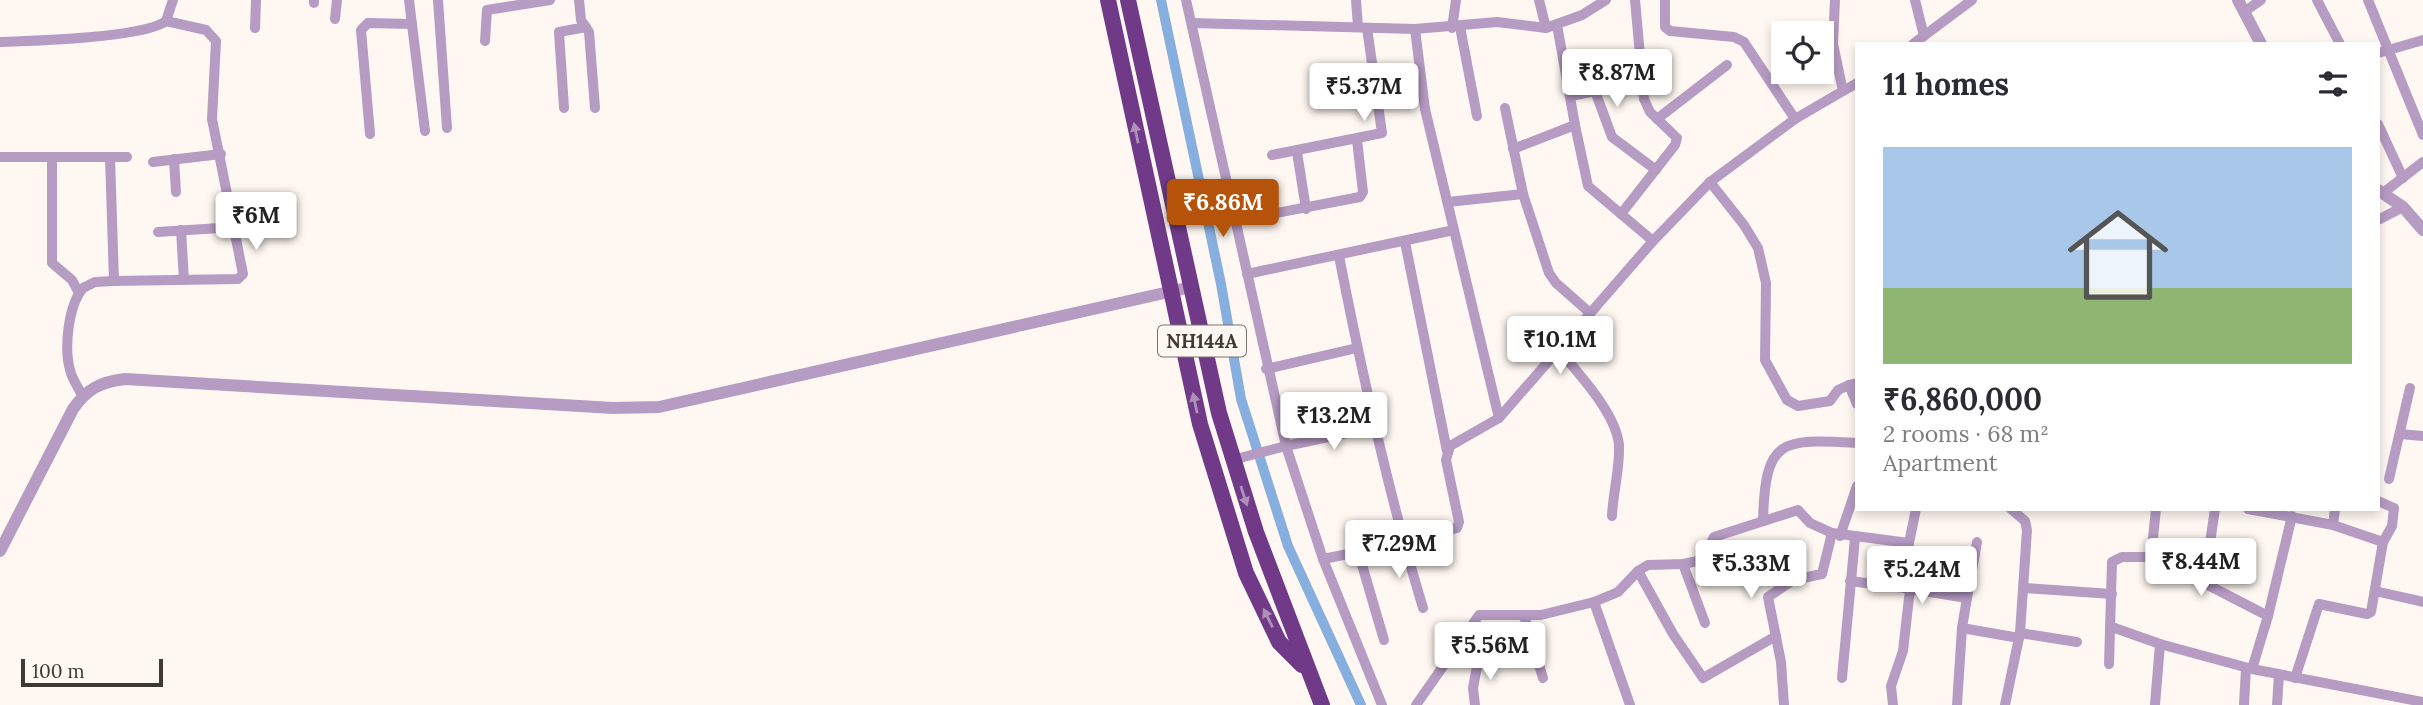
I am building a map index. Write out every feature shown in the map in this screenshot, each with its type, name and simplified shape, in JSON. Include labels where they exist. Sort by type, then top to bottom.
[{"type":"highway","points":[[1108,0],[1200,424],[1246,573],[1279,642],[1310,677]]},
{"type":"highway","name":"NH144A","points":[[1128,0],[1208,369],[1240,458],[1310,677],[1322,705]]},
{"type":"street","points":[[166,21],[173,0]]},
{"type":"street","points":[[255,28],[256,0]]},
{"type":"street","points":[[335,19],[337,0]]},
{"type":"street","points":[[409,0],[425,131]]},
{"type":"street","points":[[438,0],[447,128]]},
{"type":"street","points":[[485,41],[485,14],[491,4],[550,0]]},
{"type":"street","points":[[579,0],[581,20],[586,27],[595,108]]},
{"type":"street","points":[[1186,0],[1266,369],[1286,446],[1323,559],[1382,705]]},
{"type":"street","points":[[1272,155],[1381,134],[1383,130],[1356,0]]},
{"type":"street","points":[[1457,0],[1456,28],[1477,116]]},
{"type":"street","points":[[1539,0],[1552,26],[1571,96],[1586,181],[1591,190],[1653,241]]},
{"type":"street","points":[[1192,23],[1415,29],[1456,28],[1497,22],[1552,26],[1588,12],[1606,0]]},
{"type":"street","points":[[1621,214],[1677,141],[1675,134],[1646,106],[1642,89],[1635,0]]},
{"type":"street","points":[[1665,0],[1665,27],[1670,31],[1734,37],[1744,42],[1795,120]]},
{"type":"street","points":[[1835,0],[1833,44],[1843,90]]},
{"type":"street","points":[[1915,0],[1924,36]]},
{"type":"street","points":[[1916,42],[1972,0]]},
{"type":"street","points":[[2260,42],[2241,6],[2261,0]]},
{"type":"street","points":[[2317,0],[2339,42]]},
{"type":"street","points":[[2368,0],[2423,135]]},
{"type":"street","points":[[0,42],[83,38],[153,27],[166,21],[206,30],[214,37],[211,111],[243,271],[240,278],[95,282],[79,293],[72,311],[68,354],[72,375],[82,395]]},
{"type":"street","points":[[370,134],[361,30],[368,23],[412,24]]},
{"type":"street","points":[[564,108],[559,32],[586,27]]},
{"type":"street","points":[[1415,29],[1425,109],[1499,418]]},
{"type":"street","points":[[2380,52],[2423,40]]},
{"type":"street","points":[[1657,119],[1727,65]]},
{"type":"street","points":[[1447,450],[1455,442],[1499,418],[1653,241],[1710,182],[1795,120],[1855,84]]},
{"type":"street","points":[[1571,96],[1595,92],[1612,137],[1656,170]]},
{"type":"street","points":[[1505,108],[1523,194],[1549,273],[1556,283],[1590,312]]},
{"type":"street","points":[[1513,149],[1575,125]]},
{"type":"street","points":[[2380,128],[2403,178]]},
{"type":"street","points":[[1235,221],[1306,209],[1362,195],[1357,140]]},
{"type":"street","points":[[1297,152],[1306,209]]},
{"type":"street","points":[[153,162],[221,154]]},
{"type":"street","points":[[0,157],[127,157]]},
{"type":"street","points":[[110,157],[114,281]]},
{"type":"street","points":[[52,159],[52,263],[72,279],[79,293]]},
{"type":"street","points":[[174,159],[176,192]]},
{"type":"street","points":[[2423,162],[2381,191],[2403,207],[2423,230]]},
{"type":"street","points":[[1710,182],[1737,215],[1758,248],[1766,283],[1765,360],[1787,400],[1798,406],[1830,401],[1838,390],[1853,384]]},
{"type":"street","points":[[1448,202],[1523,194]]},
{"type":"street","points":[[2380,219],[2403,207]]},
{"type":"street","points":[[158,232],[235,227]]},
{"type":"street","points":[[181,230],[184,280]]},
{"type":"street","points":[[1247,274],[1454,230]]},
{"type":"street","points":[[1323,559],[1455,530],[1459,525],[1447,470],[1447,450],[1405,242]]},
{"type":"street","points":[[1339,256],[1375,427],[1403,543],[1423,608]]},
{"type":"street","points":[[0,551],[82,395],[107,381],[125,379],[602,407],[659,407],[1191,287]]},
{"type":"street","points":[[1266,369],[1357,348]]},
{"type":"street","points":[[1558,349],[1588,385],[1613,427],[1619,444],[1612,516]]},
{"type":"street","points":[[2389,479],[2410,388]]},
{"type":"street","points":[[1240,458],[1375,427]]},
{"type":"street","points":[[2400,434],[2423,436]]},
{"type":"street","points":[[1763,522],[1766,485],[1774,460],[1784,446],[1800,440],[1855,443]]},
{"type":"street","points":[[1784,705],[1776,636],[1767,601],[1769,594],[1793,580],[1822,574],[1855,491]]},
{"type":"street","points":[[2295,678],[2319,604],[2367,614],[2371,612],[2383,542],[2392,526],[2394,508],[2380,502]]},
{"type":"street","points":[[1416,705],[1479,615],[1498,613],[1524,616],[1594,602],[1618,592],[1637,571],[1653,564],[1683,564],[1703,560],[1714,537],[1798,510],[1803,512],[1810,523],[1836,535],[1909,543]]},
{"type":"street","points":[[1893,705],[1891,686],[1903,651],[1909,543],[1916,511]]},
{"type":"street","points":[[2005,705],[2019,636],[2025,588],[2027,526],[2013,511]]},
{"type":"street","points":[[2151,557],[2156,511]]},
{"type":"street","points":[[2204,583],[2214,511]]},
{"type":"street","points":[[2266,511],[2333,525],[2383,542]]},
{"type":"street","points":[[2333,525],[2335,511]]},
{"type":"street","points":[[2245,705],[2249,668],[2267,616],[2285,513]]},
{"type":"street","points":[[1842,678],[1855,538]]},
{"type":"street","points":[[1957,705],[1962,628],[1977,542]]},
{"type":"street","points":[[1358,551],[1384,640]]},
{"type":"street","points":[[2109,664],[2112,627],[2111,567],[2116,559],[2151,557],[2174,565],[2267,616]]},
{"type":"street","points":[[1683,564],[1705,623]]},
{"type":"street","points":[[1637,571],[1673,634],[1703,678],[1776,636]]},
{"type":"street","points":[[1850,581],[1967,598]]},
{"type":"street","points":[[2025,588],[2112,594]]},
{"type":"street","points":[[2375,591],[2423,602]]},
{"type":"street","points":[[1594,602],[1630,705]]},
{"type":"street","points":[[1524,616],[1543,678]]},
{"type":"street","points":[[2112,627],[2160,644],[2249,668],[2399,702],[2423,702]]},
{"type":"street","points":[[1962,628],[2077,642]]},
{"type":"street","points":[[2155,705],[2160,644]]},
{"type":"street","points":[[1475,705],[1473,688],[1479,656]]},
{"type":"street","points":[[2277,705],[2279,675]]},
{"type":"waterway","points":[[1161,0],[1221,284],[1241,399],[1288,546],[1361,705]]}]
